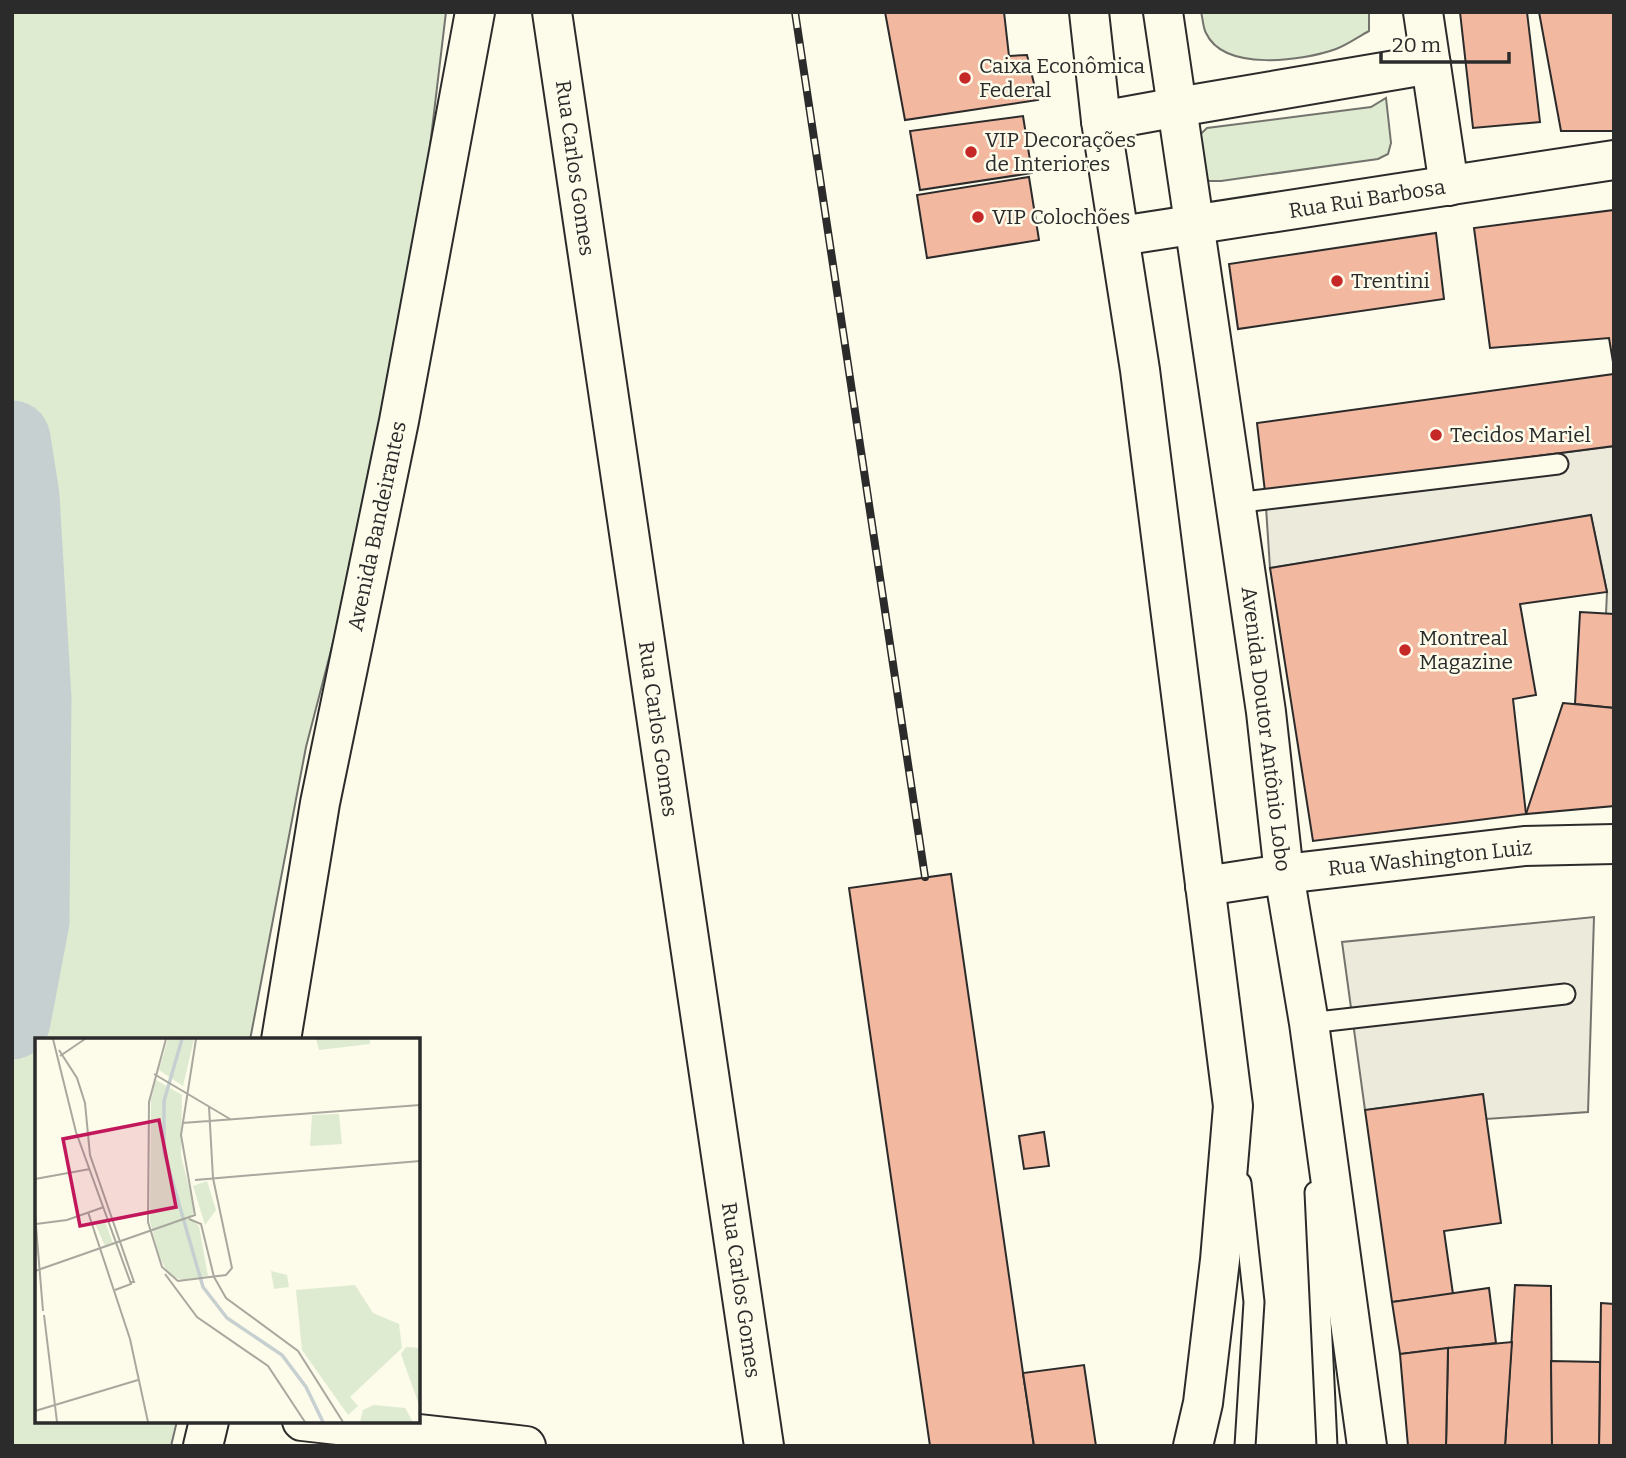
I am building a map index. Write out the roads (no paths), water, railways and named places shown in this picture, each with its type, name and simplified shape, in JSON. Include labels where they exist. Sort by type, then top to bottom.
[{"type":"main road","name":"Avenida Bandeirantes","points":[[281,1038],[320,803],[399,421],[475,12]]},
{"type":"main road","name":"Rua Carlos Gomes","points":[[552,12],[764,1446]]},
{"type":"main road","points":[[1089,12],[1101,121],[1140,370],[1233,1106],[1220,1261],[1203,1403],[1193,1446]]},
{"type":"main road","name":"Avenida Doutor Antônio Lobo","points":[[1163,12],[1266,712],[1284,874],[1307,1014],[1367,1446]]},
{"type":"main road","points":[[1423,12],[1449,186]]},
{"type":"main road","points":[[1101,121],[1431,64]]},
{"type":"main road","name":"Rua Rui Barbosa","points":[[1120,236],[1614,160]]},
{"type":"main road","name":"Rua Washington Luiz","points":[[1205,886],[1524,846],[1614,844]]},
{"type":"main road","points":[[203,1446],[209,1423]]},
{"type":"main road","points":[[320,1423],[526,1446]]},
{"type":"lane","points":[[1235,503],[1558,464]]},
{"type":"lane","points":[[1328,1446],[1307,1014],[1565,994]]},
{"type":"lane","points":[[1233,1106],[1254,1302],[1245,1446]]},
{"type":"waterway","points":[[12,439],[21,496],[33,699],[31,921],[12,1021]]},
{"type":"railway","points":[[795,12],[925,877]]},
{"type":"place","name":"Caixa Econômica Federal","points":[[965,78]]},
{"type":"place","name":"VIP Decorações de Interiores","points":[[971,152]]},
{"type":"place","name":"VIP Colochões","points":[[978,217]]},
{"type":"place","name":"Trentini","points":[[1337,281]]},
{"type":"place","name":"Tecidos Mariel","points":[[1436,435]]},
{"type":"place","name":"Montreal Magazine","points":[[1405,650]]}]
